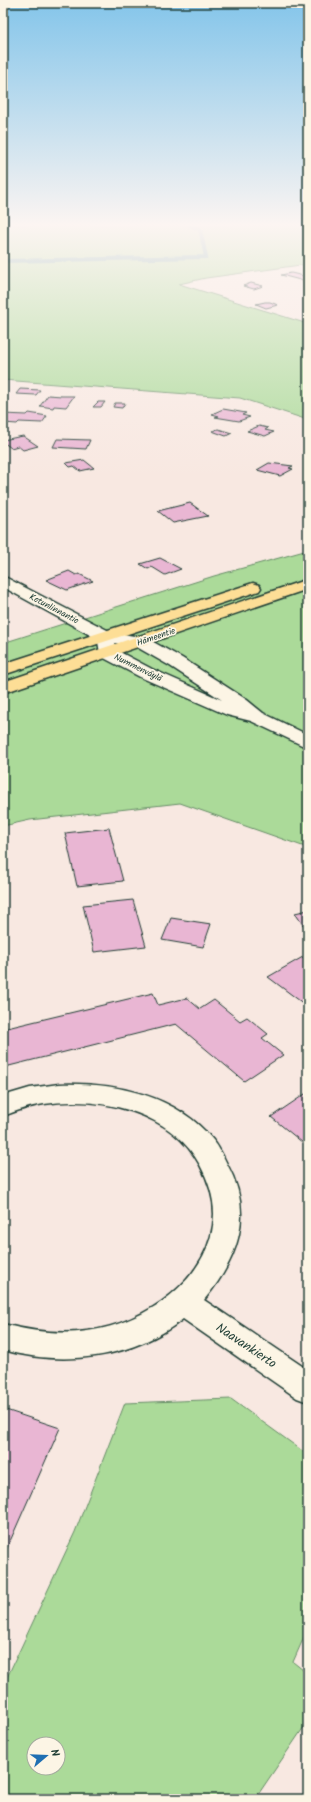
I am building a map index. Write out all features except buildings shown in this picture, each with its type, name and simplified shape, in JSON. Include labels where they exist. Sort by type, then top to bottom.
[{"type":"main road","name":"Hämeentie","points":[[3,688],[106,645],[308,570]]},
{"type":"main road","name":"Hämeentie","points":[[3,670],[106,645],[140,642],[308,584]]},
{"type":"street","name":"Ketunlinnantie","points":[[3,581],[106,645]]},
{"type":"street","name":"Nummenväylä","points":[[140,642],[176,662],[241,704],[257,717]]},
{"type":"street","name":"Nummenväylä","points":[[106,645],[146,673],[233,711],[257,717],[308,742]]},
{"type":"street","points":[[3,1106],[39,1096],[70,1092],[98,1093],[128,1099],[156,1110],[182,1125],[198,1140],[214,1161],[224,1183],[228,1208],[226,1237],[217,1261],[199,1288],[184,1303],[157,1322],[129,1334],[98,1343],[60,1346],[28,1344],[3,1337]]},
{"type":"street","name":"Naavankierto","points":[[184,1303],[308,1388]]},
{"type":"green space","points":[[3,309],[260,309],[308,324],[308,420],[240,398],[3,380]]},
{"type":"green space","points":[[308,550],[308,848],[180,803],[30,820],[3,826],[3,643],[214,576]]},
{"type":"green space","points":[[231,1399],[308,1455],[308,1628],[293,1662],[308,1674],[308,1721],[255,1799],[3,1799],[3,1686],[75,1532],[125,1403]]}]
